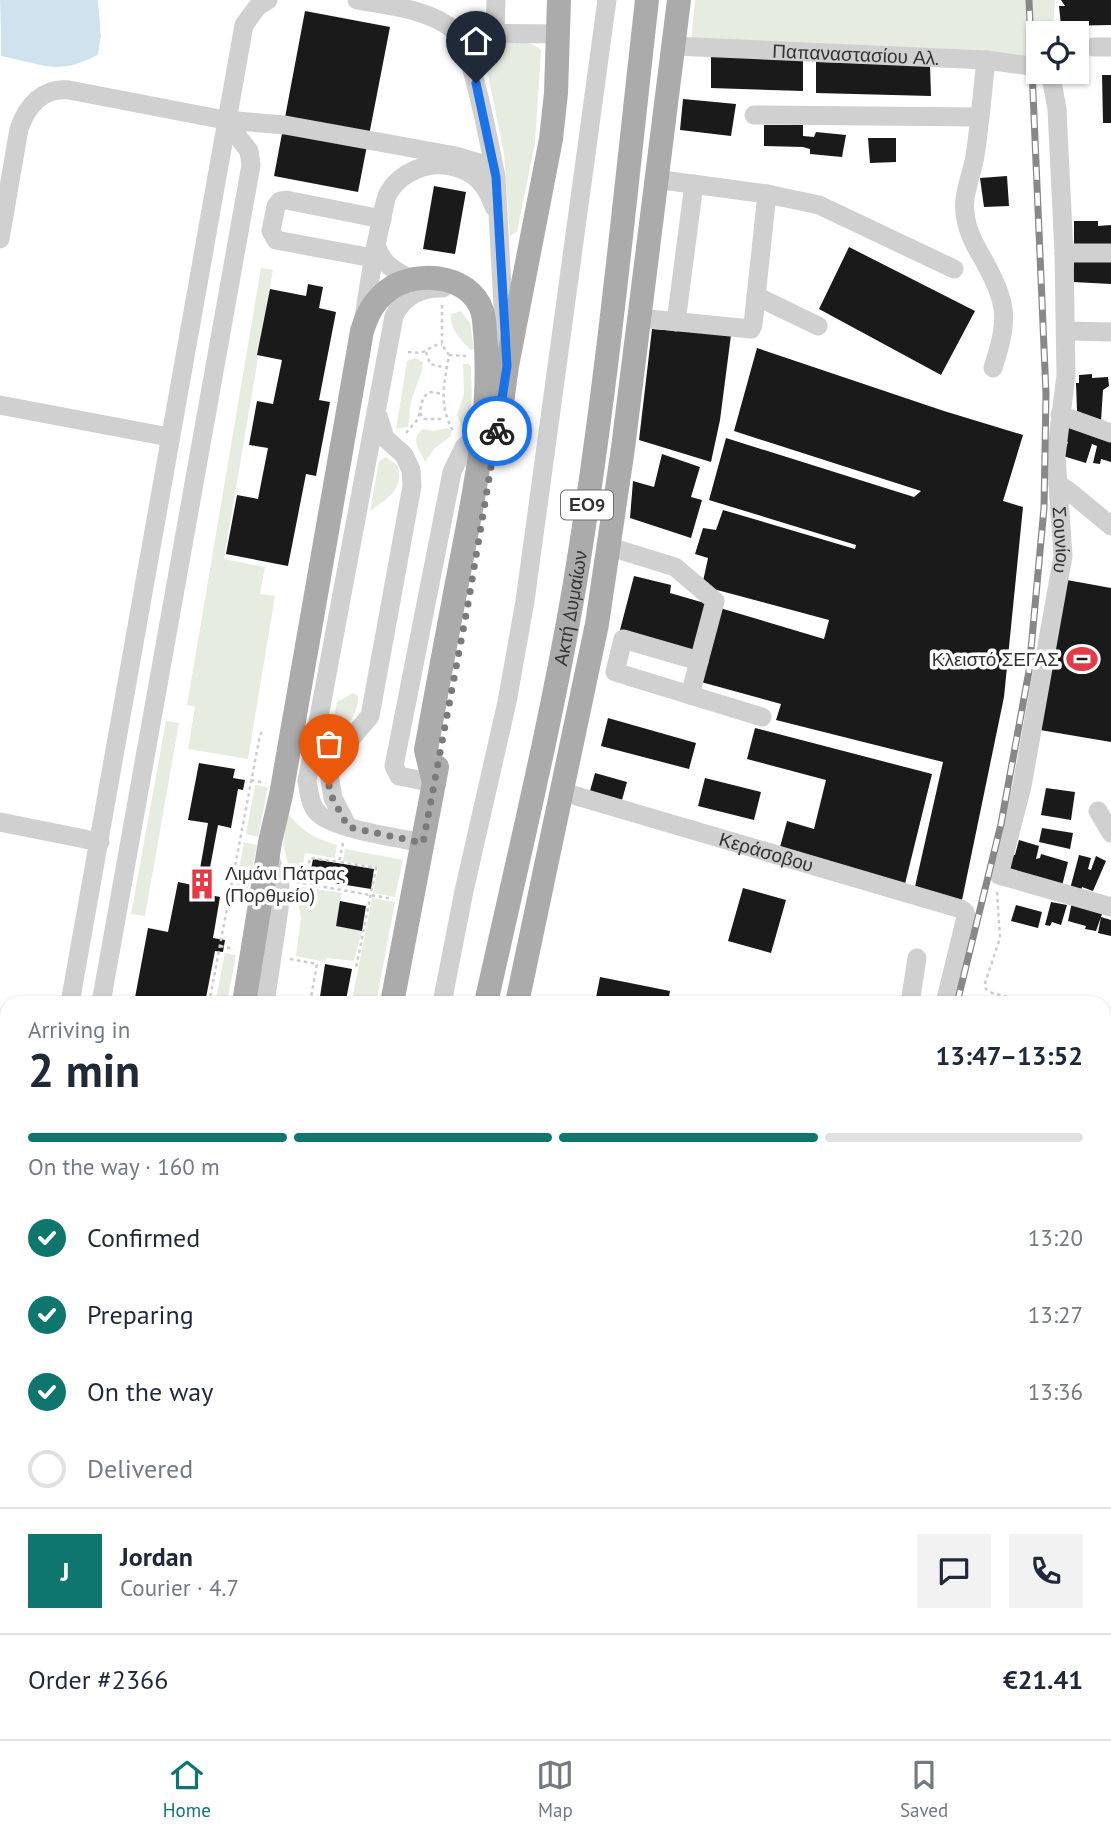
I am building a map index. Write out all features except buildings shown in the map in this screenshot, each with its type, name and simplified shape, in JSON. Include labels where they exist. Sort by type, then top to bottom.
[{"type":"main road","points":[[393,996],[468,604],[507,366],[551,139],[559,0]]},
{"type":"main road","name":"Ακτή Δυμαίων","points":[[487,996],[563,650],[575,581],[612,312],[647,0]]},
{"type":"main road","name":"Ακτή Δυμαίων","points":[[519,996],[597,624],[623,447],[679,0]]},
{"type":"main road","points":[[245,996],[268,853],[281,795],[362,331],[379,298],[397,284],[411,279],[441,278],[469,291],[480,306],[484,320],[488,402],[426,750],[434,783]]},
{"type":"street","points":[[71,996],[225,120],[235,82],[244,25],[258,6],[268,0]]},
{"type":"street","points":[[357,0],[416,12],[459,33],[559,34]]},
{"type":"street","points":[[495,33],[496,0]]},
{"type":"street","points":[[443,996],[507,702],[525,601],[607,0]]},
{"type":"street","points":[[459,33],[476,83],[496,177],[507,366]]},
{"type":"street","name":"Παπαναστασίου Αλ.","points":[[674,46],[986,60],[1026,66]]},
{"type":"street","points":[[986,60],[975,155],[964,204],[966,221],[973,240],[995,281],[1003,304],[1003,337],[993,368]]},
{"type":"street","name":"Σουνίου","points":[[999,875],[1022,786],[1063,561],[1056,456],[1066,375],[1064,253],[1060,144],[1051,84]]},
{"type":"street","points":[[0,239],[24,114],[45,94],[55,90],[69,90],[225,120],[285,125],[456,156],[482,164],[496,177]]},
{"type":"street","points":[[754,114],[980,117]]},
{"type":"street","points":[[102,996],[251,165],[249,152],[225,120]]},
{"type":"street","points":[[362,331],[375,251],[389,193],[404,175],[426,166],[449,166],[472,174],[488,188],[498,218]]},
{"type":"street","points":[[655,179],[767,194],[819,205],[954,269]]},
{"type":"street","points":[[676,322],[694,184]]},
{"type":"street","points":[[639,318],[747,330],[753,325],[767,194]]},
{"type":"street","points":[[382,219],[286,200],[280,201],[276,206],[271,231],[276,240],[375,251],[387,265],[411,279]]},
{"type":"street","points":[[1064,253],[1111,253]]},
{"type":"street","points":[[423,843],[348,827],[318,814],[313,806],[307,781],[377,413],[390,330],[397,309],[413,293],[427,288],[469,291]]},
{"type":"street","points":[[756,296],[818,326]]},
{"type":"street","points":[[1066,331],[1111,332]]},
{"type":"street","points":[[0,405],[169,437]]},
{"type":"street","points":[[348,827],[332,797],[330,774],[343,748],[370,716],[412,486],[411,470],[404,455],[385,438],[377,413]]},
{"type":"street","points":[[1060,415],[1111,433]]},
{"type":"street","points":[[434,783],[399,776],[394,766],[452,471],[464,447],[484,429]]},
{"type":"street","points":[[1058,484],[1111,526]]},
{"type":"street","points":[[607,546],[676,567],[715,601],[690,695]]},
{"type":"street","points":[[699,661],[623,639],[615,672],[762,717]]},
{"type":"street","points":[[281,795],[307,781]]},
{"type":"street","name":"Κεράσοβου","points":[[563,792],[961,909],[966,917],[947,996]]},
{"type":"street","points":[[1098,811],[1111,833]]},
{"type":"street","points":[[0,822],[100,842]]},
{"type":"street","points":[[266,996],[279,909],[279,879],[268,853]]},
{"type":"street","points":[[999,875],[1111,907]]},
{"type":"street","points":[[911,996],[917,958]]},
{"type":"path","points":[[442,288],[442,345],[449,355],[443,394],[444,414],[464,447]]},
{"type":"path","points":[[408,352],[426,352],[436,345],[442,345]]},
{"type":"path","points":[[426,352],[430,364],[447,368]]},
{"type":"path","points":[[394,446],[418,419],[423,398],[429,392],[443,394]]},
{"type":"path","points":[[419,413],[425,419],[433,420],[440,419],[444,414]]},
{"type":"path","points":[[210,996],[260,735],[264,729]]},
{"type":"path","points":[[339,862],[348,827]]},
{"type":"path","points":[[304,884],[310,858],[376,868],[356,968]]},
{"type":"path","points":[[999,875],[996,901],[1000,938],[985,983],[986,989],[1004,996]]},
{"type":"path","points":[[279,879],[412,903]]},
{"type":"path","points":[[273,956],[317,964],[311,996]]},
{"type":"shaded area","points":[[695,0],[1055,0],[1054,21],[1026,21],[1026,57],[691,43]]},
{"type":"shaded area","points":[[488,43],[523,43],[541,50],[535,143],[517,232],[510,236],[504,154],[483,49]]},
{"type":"shaded area","points":[[261,268],[273,270],[224,559],[265,567],[260,594],[275,596],[248,759],[188,749],[195,707],[187,705]]},
{"type":"shaded area","points":[[461,311],[470,323],[474,349],[471,350],[452,325],[451,314]]},
{"type":"shaded area","points":[[415,358],[423,362],[411,403],[408,427],[396,429],[407,361]]},
{"type":"shaded area","points":[[463,364],[469,364],[471,367],[472,399],[469,414],[462,427],[457,415],[464,394]]},
{"type":"shaded area","points":[[447,428],[451,430],[451,436],[434,449],[425,462],[416,441],[419,433],[423,429],[433,431]]},
{"type":"shaded area","points":[[386,457],[398,466],[399,481],[393,493],[370,511],[379,461]]},
{"type":"shaded area","points":[[353,693],[358,696],[358,703],[353,716],[345,727],[329,739],[337,702]]},
{"type":"shaded area","points":[[166,721],[179,723],[145,916],[131,914]]},
{"type":"shaded area","points":[[255,785],[268,787],[258,837],[246,834]]},
{"type":"shaded area","points":[[287,816],[311,835],[337,845],[335,858],[305,853],[301,877],[291,875],[283,844]]},
{"type":"shaded area","points":[[244,842],[257,845],[247,894],[235,891]]},
{"type":"shaded area","points":[[345,849],[403,860],[395,897],[373,893],[378,868],[343,861]]},
{"type":"shaded area","points":[[295,886],[342,893],[336,926],[362,931],[354,961],[327,958],[325,962],[296,956],[301,918]]},
{"type":"shaded area","points":[[372,898],[395,902],[377,996],[353,996]]},
{"type":"shaded area","points":[[225,953],[236,955],[228,996],[216,996]]},
{"type":"water","points":[[0,0],[98,0],[101,36],[98,55],[61,67],[1,56]]},
{"type":"pier","points":[[0,0],[1,56],[63,68],[80,64],[98,55],[101,36],[98,0],[102,0],[104,36],[101,57],[82,67],[63,72],[0,59]]},
{"type":"railway","points":[[959,996],[1001,824],[1029,671],[1044,508],[1046,394],[1029,0]]},
{"type":"way so far","points":[[329,786],[348,827],[423,843],[497,431]]},
{"type":"place","name":"Κλειστό ΣΕΓΑΣ","points":[[1082,659]]},
{"type":"place","name":"Λιμάνι Πάτρας (Πορθμείο)","points":[[202,884]]},
{"type":"route","points":[[476,83],[496,177],[507,366],[497,431]]}]
